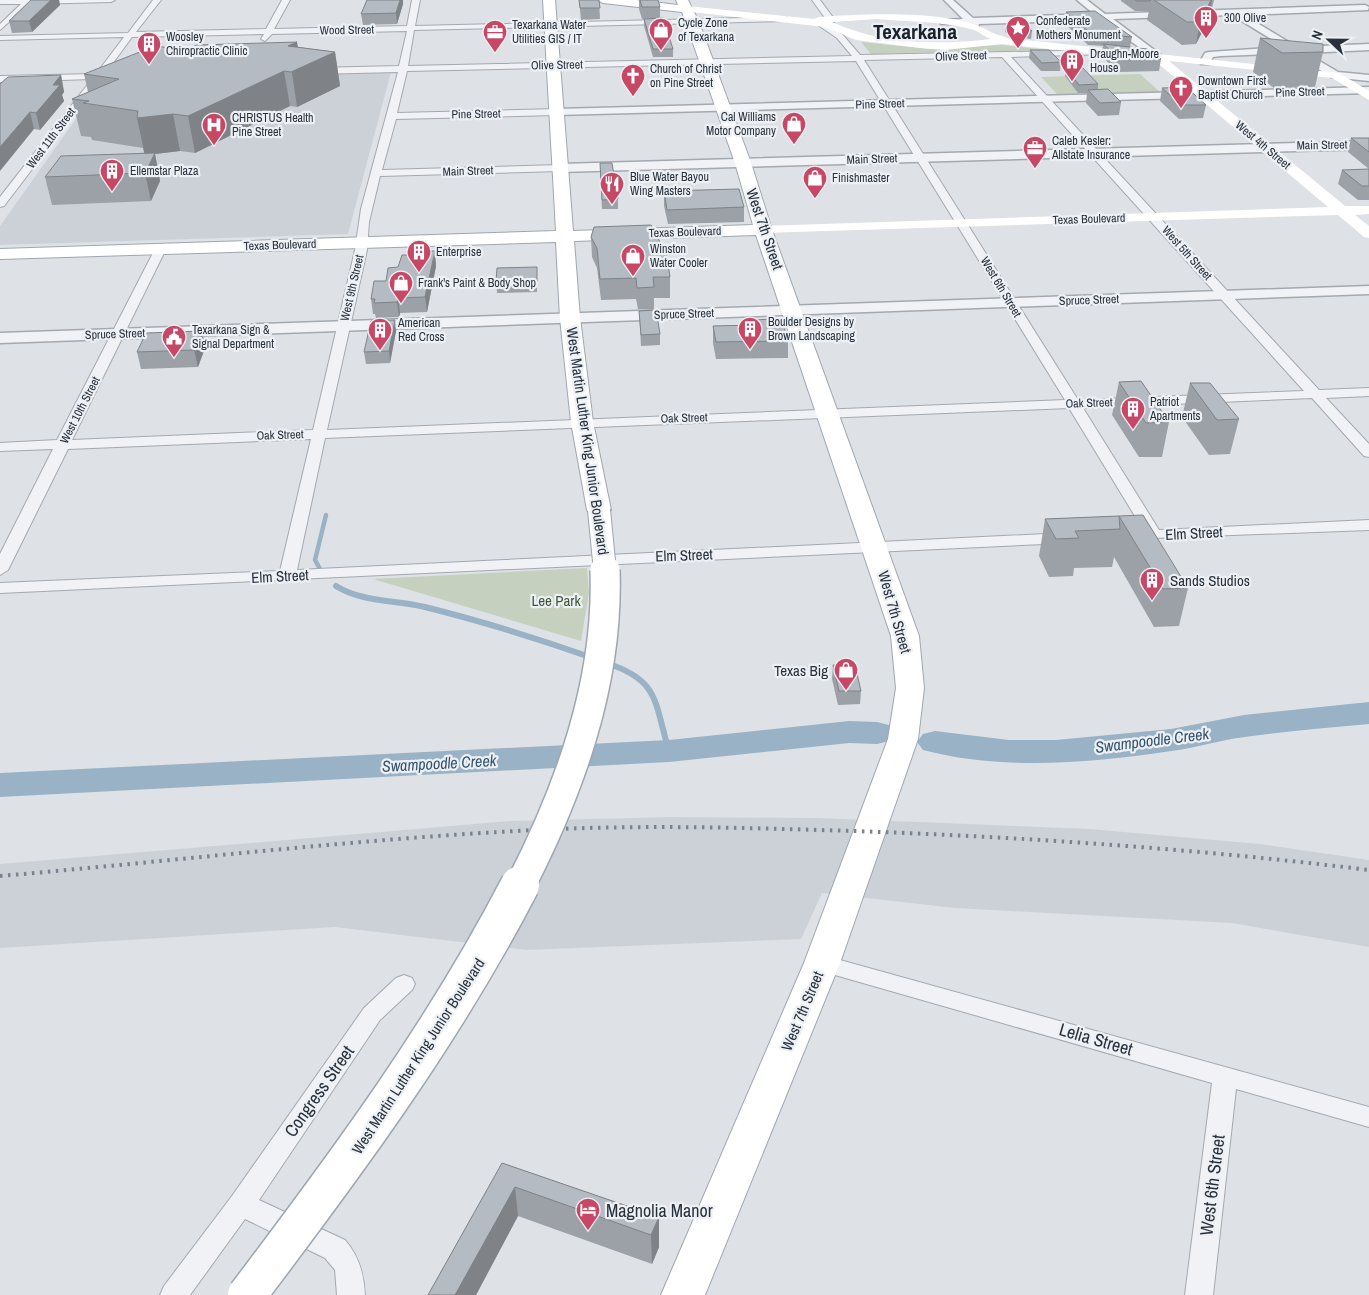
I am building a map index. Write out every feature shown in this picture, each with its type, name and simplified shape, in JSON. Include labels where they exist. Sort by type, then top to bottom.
[{"type":"main road","name":"West Martin Luther King Junior Boulevard","points":[[247,1295],[380,1117],[471,980],[530,869],[575,760],[597,670],[605,609],[605,554],[599,510],[582,422],[570,318],[549,0]]},
{"type":"main road","points":[[603,0],[830,24],[865,17],[944,22],[1004,40],[1335,75],[1366,93]]},
{"type":"main road","name":"West 7th Street","points":[[683,1295],[822,963],[901,746],[910,712],[912,692],[905,636],[793,310],[763,230],[743,163],[688,10]]},
{"type":"main road","points":[[830,24],[844,33],[865,38],[939,47],[978,32]]},
{"type":"main road","name":"West 4th Street","points":[[1156,57],[1369,234]]},
{"type":"main road","name":"Texas Boulevard","points":[[0,254],[1369,210]]},
{"type":"street","points":[[0,2],[111,0]]},
{"type":"street","name":"West 11th Street","points":[[0,204],[157,0]]},
{"type":"street","points":[[262,46],[286,0]]},
{"type":"street","name":"West 9th Street","points":[[287,576],[318,433],[344,326],[367,205],[392,116],[416,0]]},
{"type":"street","name":"West 6th Street","points":[[816,0],[830,27],[845,41],[858,58],[922,157],[1154,535]]},
{"type":"street","points":[[948,0],[978,32],[1104,17],[1368,9]]},
{"type":"street","points":[[1081,0],[1156,57]]},
{"type":"street","points":[[1350,0],[1368,9]]},
{"type":"street","points":[[0,28],[28,1]]},
{"type":"street","points":[[1220,4],[1335,75],[1369,78]]},
{"type":"street","name":"Wood Street","points":[[0,38],[552,25],[688,10]]},
{"type":"street","points":[[845,41],[865,38]]},
{"type":"street","points":[[1205,62],[1208,57],[1214,54],[1369,47]]},
{"type":"street","name":"Olive Street","points":[[302,71],[1113,52]]},
{"type":"street","name":"West 5th Street","points":[[1004,54],[1369,453]]},
{"type":"street","points":[[0,79],[117,76]]},
{"type":"street","name":"Pine Street","points":[[392,116],[1203,95],[1366,93]]},
{"type":"street","name":"Main Street","points":[[376,173],[1369,145]]},
{"type":"street","points":[[0,183],[17,183]]},
{"type":"street","name":"West 10th Street","points":[[0,570],[160,249]]},
{"type":"street","name":"Spruce Street","points":[[0,338],[1369,290]]},
{"type":"street","name":"Oak Street","points":[[0,447],[582,422],[1369,392]]},
{"type":"street","name":"Elm Street","points":[[1116,536],[1369,525]]},
{"type":"street","name":"Elm Street","points":[[0,588],[1079,538]]},
{"type":"street","name":"Lelia Street","points":[[822,963],[1369,1117]]},
{"type":"street","name":"Congress Street","points":[[174,1295],[240,1204],[372,1014],[404,984]]},
{"type":"street","name":"West 6th Street","points":[[1199,1295],[1225,1076]]},
{"type":"street","points":[[240,1204],[335,1249],[344,1258],[350,1270],[351,1295]]},
{"type":"shaded area","name":"CHRISTUS Health Pine Street","points":[[391,72],[348,234],[0,245],[0,226],[105,78]]},
{"type":"shaded area","points":[[671,817],[817,818],[1090,829],[1260,844],[1369,860],[1369,947],[1232,923],[955,908],[822,893],[801,939],[526,950],[335,927],[0,948],[0,864],[511,821]]},
{"type":"green space","points":[[861,42],[930,49],[1002,45],[1050,50],[871,54]]},
{"type":"green space","points":[[1140,74],[1160,92],[1057,94],[1041,77]]},
{"type":"green space","name":"Lee Park","points":[[587,568],[589,593],[581,641],[373,579]]},
{"type":"building","points":[[31,0],[51,0],[29,21],[9,21]]},
{"type":"building","points":[[367,0],[400,0],[396,13],[361,14]]},
{"type":"building","points":[[579,0],[599,0],[600,8],[580,8]]},
{"type":"building","points":[[640,0],[658,0],[660,7],[642,7]]},
{"type":"building","points":[[1154,0],[1211,0],[1200,22],[1187,22]]},
{"type":"building","points":[[1095,11],[1132,37],[1090,33],[1066,12]]},
{"type":"building","points":[[663,18],[673,49],[653,49],[644,19]]},
{"type":"building","points":[[1025,23],[1032,31],[1011,29],[1006,24]]},
{"type":"building","points":[[1260,38],[1323,44],[1323,52],[1282,53]]},
{"type":"building","points":[[297,42],[288,46],[335,52],[291,72],[284,71],[188,116],[173,114],[137,118],[138,111],[83,103],[89,101],[72,99],[119,79],[84,74],[155,46],[190,48],[197,45]]},
{"type":"building","points":[[1103,44],[1147,49],[1161,59],[1121,60]]},
{"type":"building","points":[[1030,50],[1049,50],[1061,62],[1042,63]]},
{"type":"building","points":[[1082,67],[1098,84],[1079,85],[1066,68]]},
{"type":"building","points":[[61,75],[53,85],[60,85],[36,113],[30,112],[0,147],[0,84],[8,77]]},
{"type":"building","points":[[1186,87],[1206,105],[1181,105],[1162,88]]},
{"type":"building","points":[[1108,89],[1121,102],[1100,103],[1088,90]]},
{"type":"building","points":[[1351,138],[1369,138],[1369,152]]},
{"type":"building","points":[[155,153],[145,173],[45,177],[61,156]]},
{"type":"building","points":[[600,163],[612,163],[618,199],[602,200]]},
{"type":"building","points":[[1369,169],[1369,186],[1362,186],[1342,170]]},
{"type":"building","points":[[739,189],[744,207],[667,210],[664,191]]},
{"type":"building","points":[[651,225],[662,246],[665,245],[670,277],[653,277],[654,287],[637,288],[636,278],[600,279],[597,248],[591,237],[594,227]]},
{"type":"building","points":[[415,251],[435,251],[425,297],[398,298],[397,302],[374,303],[375,299],[371,299],[374,281],[386,281],[388,268],[398,267],[402,255],[414,255]]},
{"type":"building","points":[[537,267],[537,281],[496,282],[497,268]]},
{"type":"building","points":[[656,310],[660,334],[641,335],[639,311]]},
{"type":"building","points":[[770,319],[772,324],[783,324],[788,341],[716,342],[713,326],[756,325],[755,320]]},
{"type":"building","points":[[395,320],[389,351],[364,352],[371,321]]},
{"type":"building","points":[[202,331],[194,350],[137,352],[146,333]]},
{"type":"building","points":[[1141,381],[1169,422],[1146,423],[1119,382]]},
{"type":"building","points":[[1190,383],[1210,383],[1239,419],[1217,420]]},
{"type":"building","points":[[1143,515],[1188,588],[1163,589],[1119,516]]},
{"type":"building","points":[[1119,516],[1120,529],[1075,531],[1079,538],[1056,539],[1045,519]]},
{"type":"building","points":[[833,665],[855,665],[861,691],[839,691]]},
{"type":"building","points":[[502,1163],[659,1217],[651,1235],[515,1187],[455,1295],[428,1295]]},
{"type":"waterway","points":[[320,569],[315,560],[326,515]]},
{"type":"waterway","points":[[336,586],[368,598],[425,607],[467,618],[590,657]]},
{"type":"waterway","points":[[606,663],[637,677],[646,685],[657,706],[669,751]]},
{"type":"waterway","name":"Swampoodle Creek","points":[[935,742],[1009,751],[1056,751],[1171,740],[1244,726],[1369,713]]},
{"type":"waterway","name":"Swampoodle Creek","points":[[0,785],[669,751],[849,732],[877,733]]},
{"type":"railway","points":[[0,876],[418,837],[631,827],[853,831],[983,837],[1176,850],[1369,870]]},
{"type":"place","name":"300 Olive","points":[[1206,39]]},
{"type":"place","name":"Confederate Mothers Monument","points":[[1018,49]]},
{"type":"place","name":"Cycle Zone of Texarkana","points":[[661,51]]},
{"type":"place","name":"Texarkana Water Utilities GIS / IT","points":[[495,53]]},
{"type":"place","name":"Woosley Chiropractic Clinic","points":[[149,65]]},
{"type":"place","name":"Draughn-Moore House","points":[[1072,82]]},
{"type":"place","name":"Church of Christ on Pine Street","points":[[633,97]]},
{"type":"place","name":"Downtown First Baptist Church","points":[[1181,109]]},
{"type":"place","name":"Cal Williams Motor Company","points":[[794,145]]},
{"type":"place","name":"CHRISTUS Health Pine Street","points":[[214,146]]},
{"type":"place","name":"Caleb Kesler: Allstate Insurance","points":[[1035,169]]},
{"type":"place","name":"Ellemstar Plaza","points":[[112,192]]},
{"type":"place","name":"Finishmaster","points":[[815,199]]},
{"type":"place","name":"Blue Water Bayou Wing Masters","points":[[612,205]]},
{"type":"place","name":"Enterprise","points":[[419,273]]},
{"type":"place","name":"Winston Water Cooler","points":[[633,277]]},
{"type":"place","name":"Frank's Paint & Body Shop","points":[[401,304]]},
{"type":"place","name":"Boulder Designs by Brown Landscaping","points":[[750,350]]},
{"type":"place","name":"American Red Cross","points":[[380,351]]},
{"type":"place","name":"Texarkana Sign & Signal Department","points":[[174,358]]},
{"type":"place","name":"Patriot Apartments","points":[[1133,430]]},
{"type":"place","name":"Sands Studios","points":[[1152,601]]},
{"type":"place","name":"Texas Big","points":[[846,691]]},
{"type":"place","name":"Magnolia Manor","points":[[588,1231]]},
{"type":"district","name":"Texarkana","points":[[915,31]]}]
